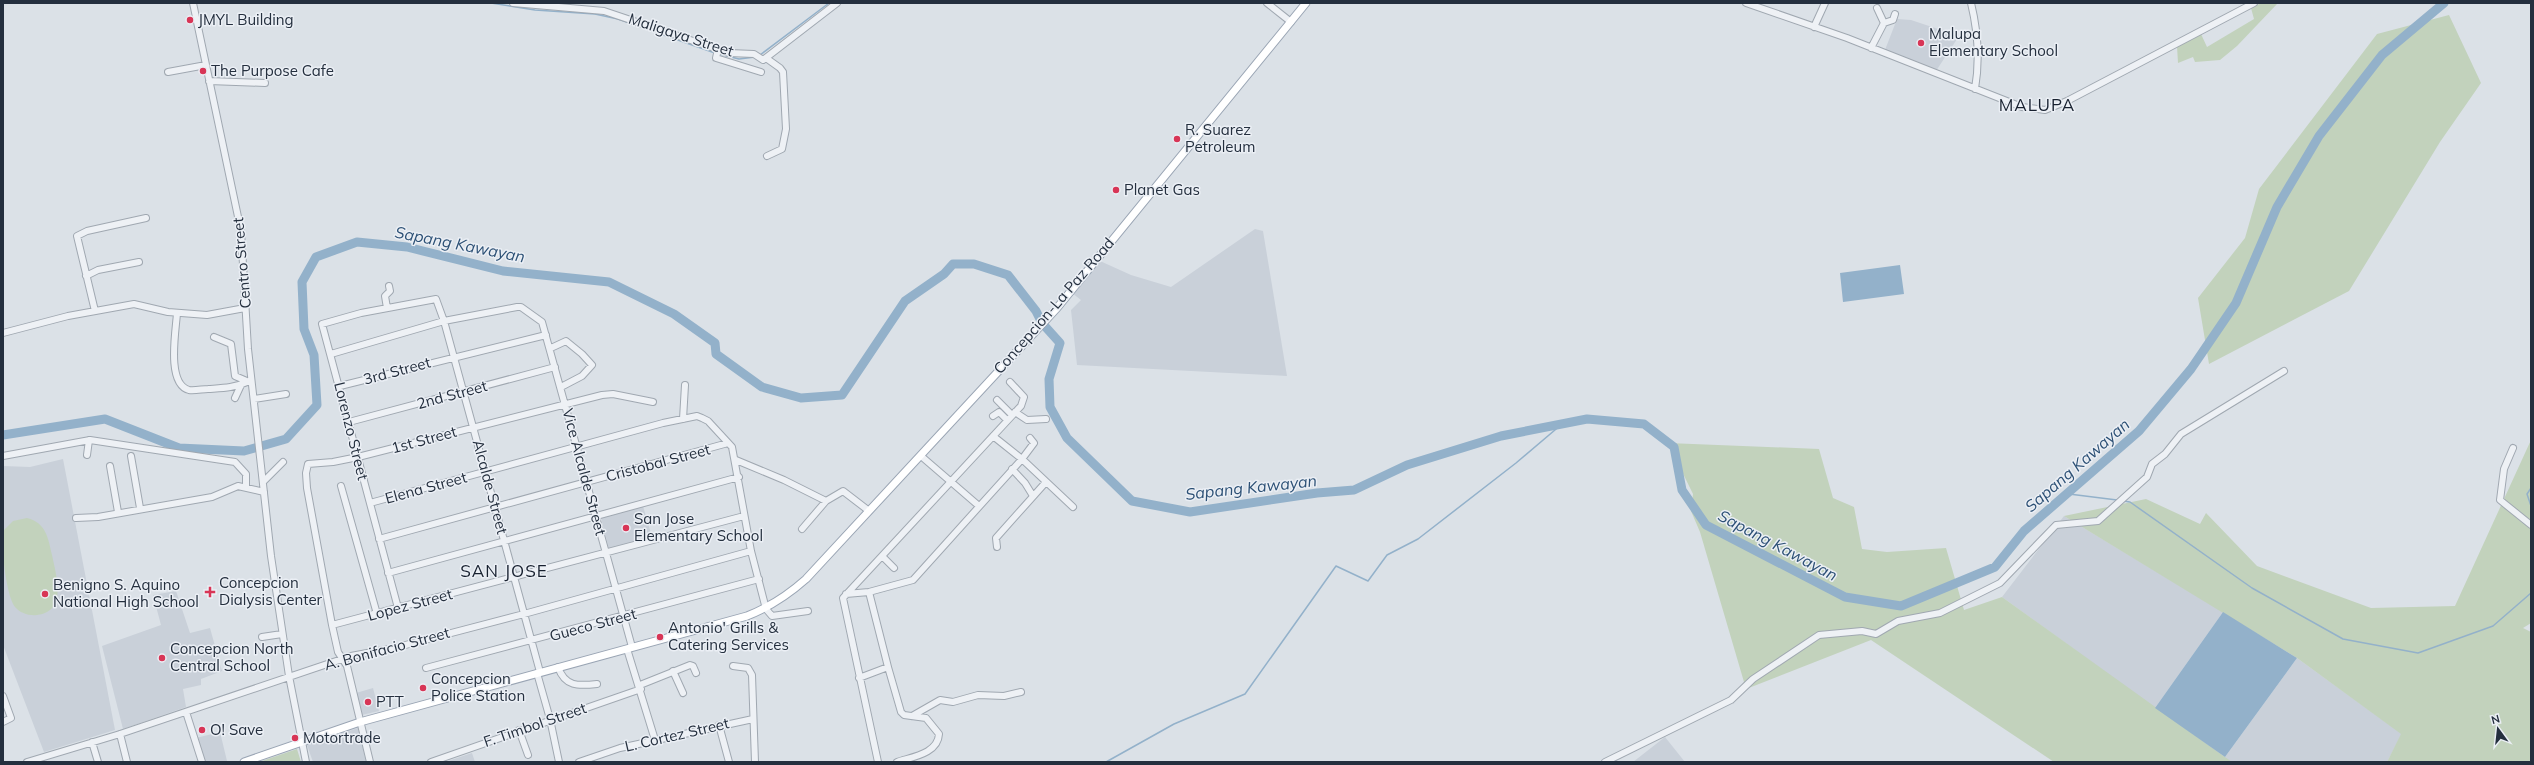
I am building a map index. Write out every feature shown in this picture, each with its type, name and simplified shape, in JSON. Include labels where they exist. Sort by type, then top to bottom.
[{"type":"main road","name":"Concepcion-La Paz Road","points":[[244,762],[301,741],[360,722],[766,609],[786,596],[806,579],[1051,314],[1306,3]]},
{"type":"street","name":"Centro Street","points":[[193,3],[222,148],[239,216],[245,308],[247,383],[254,399],[282,634],[306,762]]},
{"type":"street","name":"Maligaya Street","points":[[513,3],[604,11],[717,52],[766,58]]},
{"type":"street","points":[[767,156],[782,149],[786,129],[783,72],[766,58],[837,3]]},
{"type":"street","points":[[1267,3],[1291,22]]},
{"type":"street","points":[[1746,3],[1871,48],[2022,107],[2045,110],[2254,3]]},
{"type":"street","points":[[1814,27],[1825,3]]},
{"type":"street","points":[[1971,3],[1978,39],[1978,70],[1974,89]]},
{"type":"street","points":[[1877,8],[1884,22]]},
{"type":"street","points":[[1871,48],[1884,22],[1892,20],[1895,14]]},
{"type":"street","points":[[717,52],[716,57],[720,60],[760,72]]},
{"type":"street","points":[[168,72],[206,65]]},
{"type":"street","points":[[209,81],[265,83]]},
{"type":"street","points":[[95,310],[76,238],[78,235],[146,218]]},
{"type":"street","points":[[86,276],[98,270],[139,262]]},
{"type":"street","points":[[387,308],[385,296],[390,291],[389,286]]},
{"type":"street","name":"Alcalde Street","points":[[387,308],[435,299],[439,301],[524,614],[559,762]]},
{"type":"street","points":[[3,333],[95,310],[139,304],[177,313],[206,315],[245,308]]},
{"type":"street","name":"Vice Alcalde Street","points":[[444,321],[521,307],[542,322],[551,348],[655,740]]},
{"type":"street","name":"Lorenzo Street","points":[[387,308],[322,324],[340,386],[398,608]]},
{"type":"street","points":[[177,313],[176,342],[172,350],[179,381],[183,386],[189,390],[233,388],[247,383]]},
{"type":"street","points":[[331,354],[444,321]]},
{"type":"street","name":"3rd Street","points":[[340,386],[546,334]]},
{"type":"street","points":[[214,337],[231,344],[235,376],[247,383]]},
{"type":"street","points":[[551,348],[566,342],[582,354],[592,365],[582,376],[561,387]]},
{"type":"street","name":"2nd Street","points":[[349,422],[555,367]]},
{"type":"street","points":[[1605,762],[1731,700],[1753,679],[1819,635],[1862,631],[1876,634],[1898,621],[1940,613],[1981,594],[2003,580],[2056,525],[2098,521],[2147,477],[2152,464],[2165,454],[2181,434],[2284,371]]},
{"type":"street","points":[[878,762],[858,678],[842,599],[952,483],[1025,399],[1010,382]]},
{"type":"street","points":[[235,398],[247,383]]},
{"type":"street","points":[[682,419],[685,385]]},
{"type":"street","points":[[254,399],[286,394]]},
{"type":"street","name":"1st Street","points":[[332,625],[306,473],[307,466],[311,463],[329,463],[358,457],[565,404],[613,394],[653,402]]},
{"type":"street","points":[[997,400],[1013,413],[1027,420],[1046,419]]},
{"type":"street","points":[[993,416],[999,412],[1007,420]]},
{"type":"street","name":"Elena Street","points":[[370,503],[576,446],[697,416],[708,421],[734,451],[751,551],[766,609]]},
{"type":"street","points":[[993,436],[1022,459],[1073,507]]},
{"type":"street","points":[[846,594],[869,592],[913,580],[1022,459],[1034,443],[1030,438]]},
{"type":"street","points":[[87,455],[89,440]]},
{"type":"street","points":[[3,456],[89,440],[236,462],[246,474],[246,487]]},
{"type":"street","name":"Cristobal Street","points":[[379,539],[728,443]]},
{"type":"street","points":[[2513,448],[2504,469],[2500,500],[2531,525]]},
{"type":"street","points":[[131,456],[140,508]]},
{"type":"street","points":[[921,456],[979,506]]},
{"type":"street","points":[[736,460],[784,480],[826,501]]},
{"type":"street","points":[[263,480],[283,462]]},
{"type":"street","points":[[110,466],[118,512]]},
{"type":"street","points":[[1012,469],[1025,482],[1033,496]]},
{"type":"street","points":[[388,573],[739,477]]},
{"type":"street","points":[[997,547],[996,538],[1046,482]]},
{"type":"street","points":[[76,518],[212,497],[238,486],[264,492]]},
{"type":"street","points":[[341,486],[377,614]]},
{"type":"street","points":[[802,529],[826,501],[843,491],[869,511]]},
{"type":"street","name":"Lopez Street","points":[[332,625],[744,516]]},
{"type":"street","name":"A. Bonifacio Street","points":[[27,762],[120,734],[289,676],[344,660],[352,656],[394,648],[524,614],[751,551]]},
{"type":"street","points":[[882,556],[894,568]]},
{"type":"street","name":"Gueco Street","points":[[426,668],[759,579]]},
{"type":"street","points":[[869,592],[901,712],[904,715],[926,718],[938,730],[939,738],[926,753],[897,762]]},
{"type":"street","points":[[766,609],[772,616],[808,611]]},
{"type":"street","points":[[332,625],[338,652],[344,660],[370,762]]},
{"type":"street","points":[[262,637],[282,634]]},
{"type":"street","name":"F. Timbol Street","points":[[431,762],[640,687],[692,664],[696,672]]},
{"type":"street","points":[[733,666],[751,670],[755,762]]},
{"type":"street","points":[[558,667],[561,676],[569,684],[576,686],[597,684]]},
{"type":"street","points":[[858,678],[888,667]]},
{"type":"street","points":[[673,672],[683,693]]},
{"type":"street","points":[[912,716],[940,700],[953,702],[978,695],[1004,696],[1021,692]]},
{"type":"street","points":[[3,696],[11,718],[3,722]]},
{"type":"street","points":[[186,712],[202,762]]},
{"type":"street","name":"L. Cortez Street","points":[[579,762],[620,748],[752,718]]},
{"type":"street","points":[[719,725],[730,762]]},
{"type":"street","points":[[519,730],[528,755]]},
{"type":"street","points":[[120,734],[127,762]]},
{"type":"street","points":[[92,742],[98,762]]},
{"type":"shaded area","name":"Malupa Elementary School","points":[[1897,19],[1911,20],[1959,36],[1936,71],[1885,50]]},
{"type":"shaded area","points":[[1255,229],[1263,231],[1287,376],[1077,365],[1071,310],[1081,300],[1072,293],[1100,261],[1131,275],[1171,287]]},
{"type":"shaded area","name":"Benigno S. Aquino National High School","points":[[63,459],[115,730],[44,752],[3,645],[3,466],[30,467]]},
{"type":"shaded area","name":"San Jose Elementary School","points":[[643,506],[652,537],[609,549],[601,518]]},
{"type":"shaded area","points":[[2064,516],[2223,612],[2155,708],[2002,597]]},
{"type":"shaded area","name":"Concepcion North Central School","points":[[176,591],[190,633],[210,628],[222,671],[201,679],[201,685],[183,689],[186,707],[123,729],[102,646],[161,625],[153,595]]},
{"type":"shaded area","points":[[2297,658],[2402,734],[2387,762],[2227,762],[2225,757]]},
{"type":"shaded area","name":"PTT","points":[[373,688],[379,711],[362,715],[356,693]]},
{"type":"shaded area","points":[[358,728],[366,762],[313,762],[307,745]]},
{"type":"shaded area","points":[[220,732],[227,761],[204,762],[196,738]]},
{"type":"shaded area","points":[[1665,737],[1685,762],[1633,762]]},
{"type":"shaded area","points":[[472,753],[475,762],[445,762]]},
{"type":"green space","points":[[2261,3],[2278,3],[2237,46],[2220,60],[2195,62],[2193,57],[2178,63],[2177,46],[2201,34],[2207,47],[2254,19],[2251,8]]},
{"type":"green space","points":[[2449,15],[2481,83],[2440,142],[2349,291],[2209,364],[2198,298],[2245,238],[2259,189],[2377,34]]},
{"type":"green space","points":[[2531,440],[2531,623],[2523,628],[2531,632],[2531,762],[2387,762],[2401,734],[2297,658],[2064,516],[2146,499],[2200,524],[2206,513],[2257,566],[2371,608],[2455,606]]},
{"type":"green space","points":[[1668,443],[1819,449],[1833,498],[1854,507],[1862,549],[1887,552],[1946,548],[1964,610],[2002,597],[2232,762],[2054,762],[1871,640],[1736,693],[1744,682],[1700,532],[1691,511],[1693,494]]},
{"type":"green space","points":[[27,518],[38,523],[45,532],[51,548],[58,591],[53,607],[47,612],[37,615],[25,614],[15,607],[9,592],[3,557],[4,530],[13,521]]},
{"type":"green space","points":[[297,749],[301,762],[259,762]]},
{"type":"water","points":[[1900,265],[1904,294],[1843,302],[1840,273]]},
{"type":"water","points":[[2223,612],[2297,658],[2225,757],[2155,708]]},
{"type":"waterway","points":[[491,3],[535,10],[595,14],[618,19],[715,53]]},
{"type":"waterway","points":[[760,55],[829,3]]},
{"type":"waterway","name":"Sapang Kawayan","points":[[3,435],[105,419],[179,448],[244,451],[286,439],[317,405],[314,355],[304,329],[302,282],[316,257],[357,242],[407,247],[503,271],[609,282],[674,314],[715,343],[716,354],[762,387],[801,398],[842,395],[905,301],[944,274],[953,264],[974,264],[1008,275],[1036,311],[1042,323],[1060,343],[1049,379],[1050,407],[1067,438],[1132,501],[1190,512],[1317,493],[1354,490],[1407,465],[1501,436],[1587,419],[1644,424],[1674,447],[1682,490],[1706,525],[1845,597],[1901,606],[1995,567],[2024,531],[2139,431],[2191,369],[2236,303],[2277,207],[2319,136],[2382,55],[2444,3]]},
{"type":"waterway","points":[[719,54],[739,59],[755,57]]},
{"type":"waterway","points":[[1106,762],[1174,724],[1245,694],[1336,566],[1368,581],[1387,555],[1418,539],[1516,463],[1562,424]]},
{"type":"waterway","points":[[2531,488],[2527,494],[2531,506]]},
{"type":"waterway","points":[[2069,494],[2117,500]]},
{"type":"waterway","points":[[2123,501],[2130,502],[2252,588],[2343,639],[2418,653],[2493,626],[2531,593]]},
{"type":"place","name":"JMYL Building","points":[[190,20]]},
{"type":"place","name":"Malupa Elementary School","points":[[1921,43]]},
{"type":"place","name":"The Purpose Cafe","points":[[203,71]]},
{"type":"place","name":"R. Suarez Petroleum","points":[[1177,139]]},
{"type":"place","name":"Planet Gas","points":[[1116,190]]},
{"type":"place","name":"San Jose Elementary School","points":[[626,528]]},
{"type":"place","name":"Concepcion Dialysis Center","points":[[210,592]]},
{"type":"place","name":"Benigno S. Aquino National High School","points":[[45,594]]},
{"type":"place","name":"Antonio' Grills & Catering Services","points":[[660,637]]},
{"type":"place","name":"Concepcion North Central School","points":[[162,658]]},
{"type":"place","name":"Concepcion Police Station","points":[[423,688]]},
{"type":"place","name":"PTT","points":[[368,702]]},
{"type":"place","name":"O! Save","points":[[202,730]]},
{"type":"place","name":"Motortrade","points":[[295,738]]},
{"type":"district","name":"MALUPA","points":[[2037,105]]},
{"type":"district","name":"SAN JOSE","points":[[504,571]]}]
